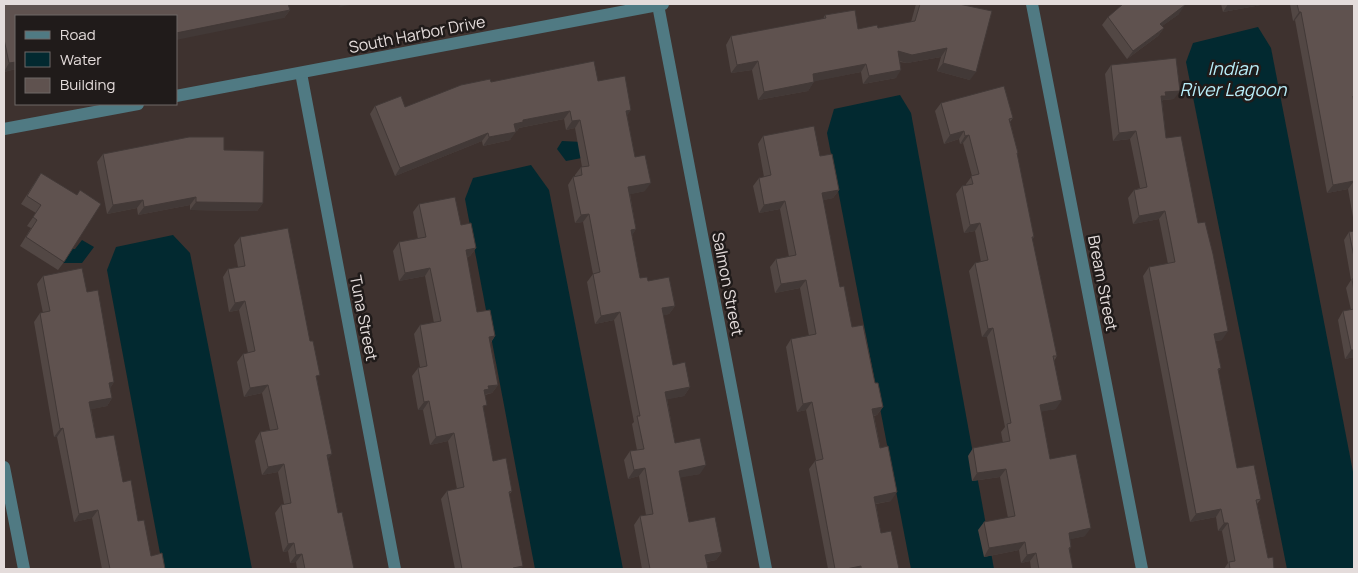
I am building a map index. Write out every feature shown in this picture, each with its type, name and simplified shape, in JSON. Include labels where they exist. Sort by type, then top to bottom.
[{"type":"street","name":"South Harbor Drive","points":[[178,96],[660,4]]},
{"type":"street","name":"Salmon Street","points":[[660,4],[766,569]]},
{"type":"street","name":"Bream Street","points":[[1032,4],[1142,569]]},
{"type":"street","name":"Tuna Street","points":[[301,73],[395,569]]},
{"type":"street","points":[[4,129],[133,105]]},
{"type":"street","points":[[4,467],[24,569]]},
{"type":"water","name":"Indian River Lagoon","points":[[1258,27],[1271,48],[1354,477],[1354,569],[1287,569],[1186,62],[1193,43]]},
{"type":"water","points":[[900,95],[911,113],[994,569],[911,569],[827,133],[834,109]]},
{"type":"water","points":[[562,141],[582,142],[587,157],[566,161],[557,149]]},
{"type":"water","points":[[531,165],[549,190],[623,569],[535,569],[465,199],[473,178]]},
{"type":"water","points":[[173,235],[190,253],[252,569],[163,569],[107,270],[116,247]]},
{"type":"water","points":[[82,240],[94,247],[82,263],[62,263],[63,249],[75,249]]},
{"type":"building","points":[[4,4],[288,4],[290,10],[178,33],[178,15],[15,15],[15,62],[9,63],[4,39]]},
{"type":"building","points":[[920,4],[959,4],[992,11],[976,72],[943,63],[947,48],[912,55],[898,51],[901,70],[869,76],[866,64],[813,74],[814,82],[764,92],[758,61],[737,65],[731,36],[826,18],[825,15],[855,10],[858,29],[877,25],[878,28],[915,21]]},
{"type":"building","points":[[1123,4],[1185,5],[1160,24],[1164,28],[1133,51],[1108,17]]},
{"type":"building","points":[[1297,4],[1354,4],[1354,181],[1333,185],[1301,12],[1299,12]]},
{"type":"building","points":[[1176,58],[1180,91],[1165,92],[1166,96],[1161,96],[1166,138],[1181,136],[1198,223],[1205,222],[1228,331],[1214,334],[1221,368],[1218,369],[1237,468],[1254,465],[1261,499],[1256,500],[1268,558],[1273,557],[1274,569],[1230,569],[1229,562],[1235,561],[1228,523],[1224,523],[1221,509],[1196,514],[1149,267],[1175,262],[1165,211],[1139,216],[1134,190],[1147,187],[1136,131],[1119,133],[1111,65]]},
{"type":"building","points":[[594,61],[598,81],[625,76],[631,110],[626,111],[635,157],[645,155],[651,183],[628,187],[636,229],[631,230],[640,278],[647,277],[648,281],[669,277],[675,306],[662,308],[673,365],[685,362],[690,387],[665,392],[675,443],[700,438],[706,465],[679,471],[689,522],[715,517],[722,552],[705,555],[708,569],[650,569],[640,516],[653,514],[645,468],[634,470],[630,451],[644,449],[637,416],[640,416],[620,312],[601,316],[593,274],[600,272],[589,214],[581,215],[573,177],[582,175],[581,167],[589,166],[580,120],[572,121],[570,111],[523,120],[523,122],[514,124],[516,132],[489,137],[488,133],[400,168],[375,106],[401,96],[405,107],[461,85],[490,79],[491,82]]},
{"type":"building","points":[[1004,86],[1013,118],[1009,119],[1018,153],[1034,237],[1032,237],[1057,356],[1053,356],[1062,400],[1040,405],[1050,459],[1076,454],[1091,528],[1069,533],[1071,547],[1069,548],[1073,569],[1039,569],[1036,553],[1027,555],[1025,542],[989,548],[984,522],[1015,516],[1006,469],[977,473],[973,448],[1010,441],[1007,424],[1011,423],[993,328],[988,329],[975,263],[988,260],[980,223],[970,225],[962,186],[973,184],[971,176],[979,174],[969,135],[965,136],[964,131],[950,135],[941,103]]},
{"type":"building","points":[[814,126],[820,156],[832,154],[839,190],[822,193],[840,287],[844,286],[852,327],[863,325],[875,383],[878,383],[883,407],[872,409],[880,448],[888,446],[897,492],[874,497],[881,533],[891,531],[899,569],[861,569],[861,566],[835,569],[815,461],[823,459],[812,402],[803,404],[791,339],[816,334],[806,280],[781,284],[776,259],[796,255],[785,201],[764,205],[759,178],[771,175],[763,136]]},
{"type":"building","points":[[189,137],[224,137],[224,150],[264,151],[263,203],[196,202],[196,197],[144,207],[143,200],[113,205],[103,154]]},
{"type":"building","points":[[41,173],[77,195],[80,190],[101,204],[64,262],[26,237],[37,220],[33,217],[41,205],[27,196]]},
{"type":"building","points":[[455,197],[461,225],[471,223],[476,248],[466,250],[477,312],[490,310],[495,336],[489,337],[498,385],[488,386],[489,389],[484,390],[487,405],[483,406],[493,461],[506,458],[512,491],[509,492],[523,566],[513,569],[462,569],[447,491],[464,487],[454,433],[436,437],[429,401],[424,402],[418,368],[427,366],[420,325],[441,321],[430,268],[405,273],[399,242],[426,237],[419,204]]},
{"type":"building","points":[[288,228],[310,341],[313,341],[320,375],[316,376],[332,454],[327,455],[338,513],[342,512],[354,569],[305,569],[302,554],[296,555],[294,543],[288,544],[281,505],[291,503],[284,464],[268,467],[260,432],[278,429],[268,385],[250,388],[243,354],[255,351],[245,301],[235,303],[228,269],[245,266],[240,237]]},
{"type":"building","points":[[1354,231],[1354,257],[1349,232]]},
{"type":"building","points":[[82,268],[87,292],[98,290],[114,382],[109,383],[112,398],[89,402],[96,438],[114,435],[123,482],[131,480],[138,521],[144,520],[151,556],[162,553],[165,569],[110,569],[98,510],[79,514],[63,428],[60,429],[40,313],[50,311],[43,276]]},
{"type":"building","points":[[1354,309],[1354,350],[1351,350],[1343,311]]}]
